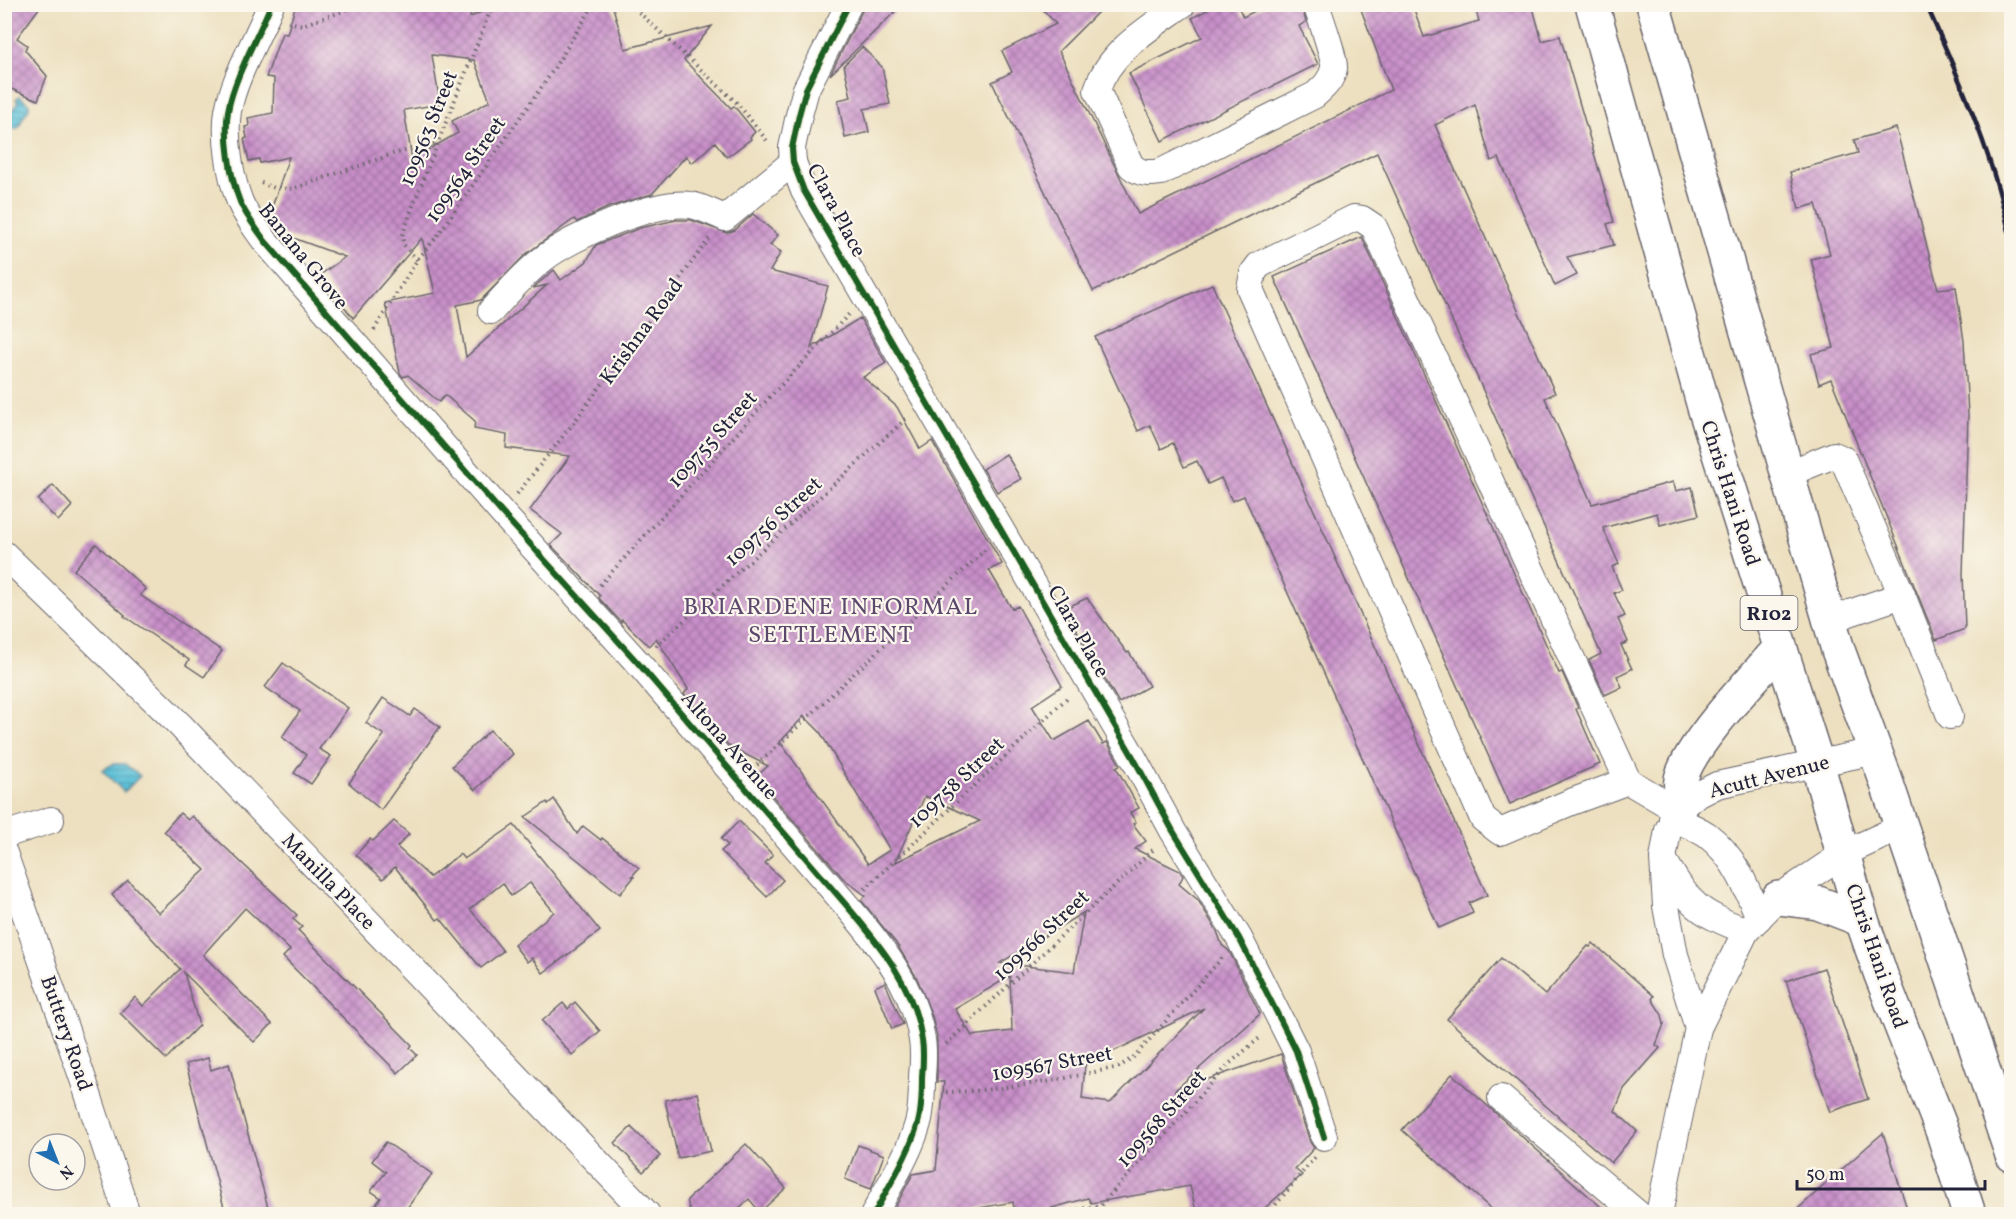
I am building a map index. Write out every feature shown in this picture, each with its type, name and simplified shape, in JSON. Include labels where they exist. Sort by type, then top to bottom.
[{"type":"main road","name":"Chris Hani Road","points":[[1592,4],[1704,407],[1817,763],[1862,920],[1943,1133],[1969,1215]]},
{"type":"main road","name":"R102","points":[[1653,4],[1838,650],[1875,751],[2012,1155]]},
{"type":"main road","points":[[1677,810],[1681,780],[1690,759],[1708,733],[1780,648]]},
{"type":"main road","points":[[1761,916],[1818,903],[1862,920]]},
{"type":"street","points":[[490,310],[543,259],[567,243],[596,230],[650,209],[671,206],[691,205],[725,218],[791,159],[806,89],[849,4]]},
{"type":"street","points":[[1183,4],[1111,60],[1101,77],[1097,90],[1131,166],[1139,173],[1161,172],[1315,95],[1324,88],[1334,66],[1316,4]]},
{"type":"street","name":"Banana Grove","points":[[268,11],[228,111],[227,141],[240,202],[265,241],[362,351]]},
{"type":"street","name":"Clara Place","points":[[791,159],[804,191],[1173,831],[1239,938],[1296,1051],[1324,1137]]},
{"type":"street","points":[[1628,782],[1571,802],[1500,832],[1483,819],[1250,289],[1253,273],[1259,265],[1354,218],[1362,219],[1374,227],[1628,782],[1677,810],[1727,855],[1761,916]]},
{"type":"street","name":"Altona Avenue","points":[[362,351],[502,513],[638,663],[878,943],[903,980],[917,1015],[923,1050],[922,1092],[918,1123],[904,1157],[874,1215]]},
{"type":"street","points":[[1787,474],[1834,455],[1843,459],[1902,595],[1950,716]]},
{"type":"street","name":"Manilla Place","points":[[4,555],[180,725],[648,1215]]},
{"type":"street","points":[[1829,620],[1902,595]]},
{"type":"street","name":"Acutt Avenue","points":[[1677,810],[1718,785],[1875,751]]},
{"type":"street","points":[[1677,810],[1668,831],[1663,859],[1666,906],[1676,955],[1698,1029]]},
{"type":"street","points":[[5,851],[51,820]]},
{"type":"street","points":[[1659,1215],[1698,1029],[1761,916],[1843,854],[1901,827]]},
{"type":"street","name":"Buttery Road","points":[[5,851],[127,1215]]},
{"type":"street","points":[[1663,859],[1681,890],[1694,905],[1712,918],[1761,916]]},
{"type":"street","points":[[1501,1098],[1638,1215]]},
{"type":"path","points":[[268,11],[302,25],[365,4]]},
{"type":"path","points":[[630,4],[738,104],[791,159]]},
{"type":"path","points":[[233,175],[276,188],[292,189],[393,154],[438,143]]},
{"type":"path","points":[[739,782],[1003,533]]},
{"type":"path","points":[[1268,1215],[1320,1151],[1324,1137]]},
{"type":"water","points":[[20,96],[29,104],[29,108],[17,129],[10,127],[8,118],[18,102],[16,99]]},
{"type":"water","points":[[113,764],[125,764],[140,776],[124,792],[102,770]]},
{"type":"building","points":[[4,4],[42,4],[17,38],[27,45],[25,50],[47,76],[38,100],[4,86]]},
{"type":"building","points":[[296,4],[338,4],[338,6],[380,8],[380,4],[472,4],[470,17],[501,4],[612,4],[625,49],[712,26],[684,60],[731,108],[734,106],[755,132],[750,137],[751,139],[727,157],[715,142],[692,163],[686,156],[652,194],[609,207],[577,222],[574,219],[526,254],[481,300],[457,305],[466,357],[547,285],[533,288],[554,270],[561,280],[586,262],[596,245],[640,228],[676,220],[691,220],[727,233],[735,230],[753,214],[778,235],[770,245],[781,252],[770,271],[828,286],[811,348],[860,318],[886,363],[863,377],[897,407],[920,449],[932,441],[1002,564],[989,570],[1012,609],[1018,606],[1062,686],[1032,706],[1054,741],[1089,721],[1103,744],[1107,742],[1120,765],[1116,767],[1139,808],[1130,813],[1136,822],[1133,824],[1146,841],[1135,849],[1180,871],[1183,876],[1179,884],[1198,900],[1217,931],[1222,945],[1229,951],[1260,1014],[1174,1091],[1281,1054],[1314,1148],[1295,1169],[1302,1175],[1257,1215],[1197,1215],[1190,1186],[1091,1203],[1088,1198],[1027,1215],[1015,1215],[1013,1202],[967,1210],[968,1215],[891,1215],[913,1174],[936,1170],[944,1082],[937,1082],[937,1037],[932,1016],[917,978],[896,943],[861,900],[866,896],[843,878],[756,777],[768,766],[729,746],[684,694],[688,689],[656,638],[649,646],[622,620],[621,622],[599,598],[600,596],[551,545],[562,534],[530,510],[570,456],[506,448],[507,435],[474,429],[475,421],[445,395],[439,402],[408,375],[403,377],[400,373],[385,303],[435,293],[422,238],[353,318],[320,275],[345,257],[277,232],[278,226],[271,224],[268,219],[289,157],[260,163],[259,159],[249,161],[244,139],[247,138],[245,127],[249,126],[248,118],[273,113],[274,78],[266,77],[282,33],[287,34]],"holes":[[[432,55],[474,60],[490,101],[452,121],[458,133],[412,159],[404,110],[440,104]],[[804,716],[820,732],[890,850],[868,864],[780,742]],[[925,796],[980,821],[894,863]],[[1084,912],[1074,972],[1000,963]],[[1010,976],[1012,1031],[972,1036],[955,1009]],[[1204,1008],[1110,1103],[1082,1099],[1085,1065]]]},
{"type":"building","points":[[867,4],[903,4],[830,75],[862,11]]},
{"type":"building","points":[[1038,4],[1106,4],[1059,51],[1138,214],[1391,90],[1359,4],[1412,4],[1424,37],[1479,21],[1474,4],[1532,4],[1542,41],[1560,36],[1614,222],[1607,224],[1614,245],[1567,257],[1577,275],[1555,286],[1499,158],[1491,161],[1475,105],[1435,125],[1555,393],[1545,398],[1592,504],[1673,482],[1676,491],[1692,487],[1699,515],[1660,525],[1657,513],[1603,528],[1619,564],[1612,567],[1622,590],[1614,593],[1625,616],[1618,619],[1628,642],[1621,645],[1632,669],[1617,676],[1622,687],[1605,695],[1589,660],[1601,654],[1377,153],[1093,291],[992,82],[1012,72],[1002,51],[1056,24]]},
{"type":"building","points":[[1218,4],[1237,4],[1243,17],[1269,4],[1301,4],[1306,22],[1299,26],[1318,64],[1162,141],[1129,73],[1202,37],[1192,18]]},
{"type":"building","points":[[862,47],[882,67],[890,104],[864,109],[869,132],[845,138],[838,100],[851,97],[844,65]]},
{"type":"building","points":[[1896,128],[1938,289],[1956,287],[1964,341],[1968,415],[1963,574],[1965,629],[1936,640],[1831,379],[1819,384],[1811,354],[1834,348],[1811,259],[1830,254],[1816,204],[1799,209],[1790,172],[1858,153],[1854,140]]},
{"type":"building","points":[[1362,237],[1559,673],[1562,672],[1600,764],[1510,804],[1274,277]]},
{"type":"building","points":[[1212,284],[1487,895],[1469,903],[1473,913],[1439,928],[1244,496],[1232,501],[1221,478],[1208,484],[1197,461],[1184,467],[1173,443],[1161,449],[1150,425],[1138,431],[1095,337]]},
{"type":"building","points":[[1006,454],[1021,479],[997,492],[983,469]]},
{"type":"building","points":[[53,485],[72,506],[58,521],[38,500]]},
{"type":"building","points":[[96,544],[146,589],[140,595],[222,651],[204,677],[186,665],[189,660],[124,616],[74,570]]},
{"type":"building","points":[[1087,598],[1127,653],[1129,652],[1149,686],[1119,703],[1068,615],[1068,607]]},
{"type":"building","points":[[283,663],[348,708],[319,749],[331,756],[311,784],[294,773],[306,755],[282,737],[300,711],[265,687]]},
{"type":"building","points":[[383,698],[410,716],[415,709],[440,727],[381,810],[349,783],[384,735],[366,723]]},
{"type":"building","points":[[490,730],[513,754],[475,790],[452,766]]},
{"type":"building","points":[[554,799],[577,834],[583,826],[601,840],[602,838],[639,868],[620,894],[525,817]]},
{"type":"building","points":[[180,813],[188,820],[192,816],[297,915],[293,919],[302,927],[298,930],[412,1045],[410,1048],[417,1055],[398,1073],[283,957],[290,950],[245,908],[203,955],[272,1024],[254,1042],[184,973],[199,1025],[166,1059],[120,1013],[135,997],[143,1006],[180,969],[112,895],[128,880],[159,913],[205,870],[164,831]]},
{"type":"building","points":[[394,821],[409,834],[397,847],[430,877],[460,854],[464,859],[514,825],[600,931],[543,973],[532,958],[527,962],[514,945],[554,912],[530,883],[511,896],[503,883],[470,909],[503,951],[481,968],[440,918],[437,920],[395,867],[383,879],[356,855],[370,839],[373,841]]},
{"type":"building","points":[[739,821],[773,855],[765,863],[783,880],[767,897],[721,851],[728,845],[721,839]]},
{"type":"building","points":[[1593,943],[1654,996],[1652,999],[1662,1015],[1664,1024],[1656,1045],[1660,1048],[1624,1089],[1615,1111],[1637,1131],[1611,1163],[1447,1019],[1501,958],[1545,995]]},
{"type":"building","points":[[1824,968],[1868,1099],[1830,1112],[1786,981]]},
{"type":"building","points":[[885,982],[903,1024],[892,1029],[875,987]]},
{"type":"building","points":[[575,1002],[600,1031],[572,1055],[542,1021],[563,1003],[568,1009]]},
{"type":"building","points":[[208,1058],[211,1070],[229,1064],[270,1215],[226,1215],[186,1064]]},
{"type":"building","points":[[1452,1074],[1610,1215],[1498,1215],[1402,1130]]},
{"type":"building","points":[[698,1093],[711,1151],[678,1158],[665,1100]]},
{"type":"building","points":[[631,1127],[660,1156],[643,1172],[615,1143]]},
{"type":"building","points":[[1883,1133],[1909,1215],[1791,1215],[1869,1145]]},
{"type":"building","points":[[386,1142],[432,1174],[402,1215],[368,1215],[381,1198],[371,1191],[386,1172],[372,1161]]},
{"type":"building","points":[[746,1144],[786,1188],[760,1212],[749,1199],[732,1215],[691,1215],[687,1200]]},
{"type":"building","points":[[858,1145],[884,1155],[871,1189],[845,1179]]},
{"type":"railway","points":[[1926,4],[1987,153],[2012,246]]},
{"type":"cycle path","points":[[271,4],[241,71],[228,111],[227,145],[231,169],[236,192],[248,217],[265,241],[502,513],[638,663],[847,906],[884,952],[904,984],[918,1020],[923,1045],[920,1112],[909,1147],[874,1214]]},
{"type":"cycle path","points":[[849,4],[806,89],[799,115],[792,148],[793,162],[804,191],[1133,757],[1173,831],[1239,938],[1296,1051],[1324,1137]]},
{"type":"district","name":"BRIARDENE INFORMAL SETTLEMENT","points":[[831,620]]}]
